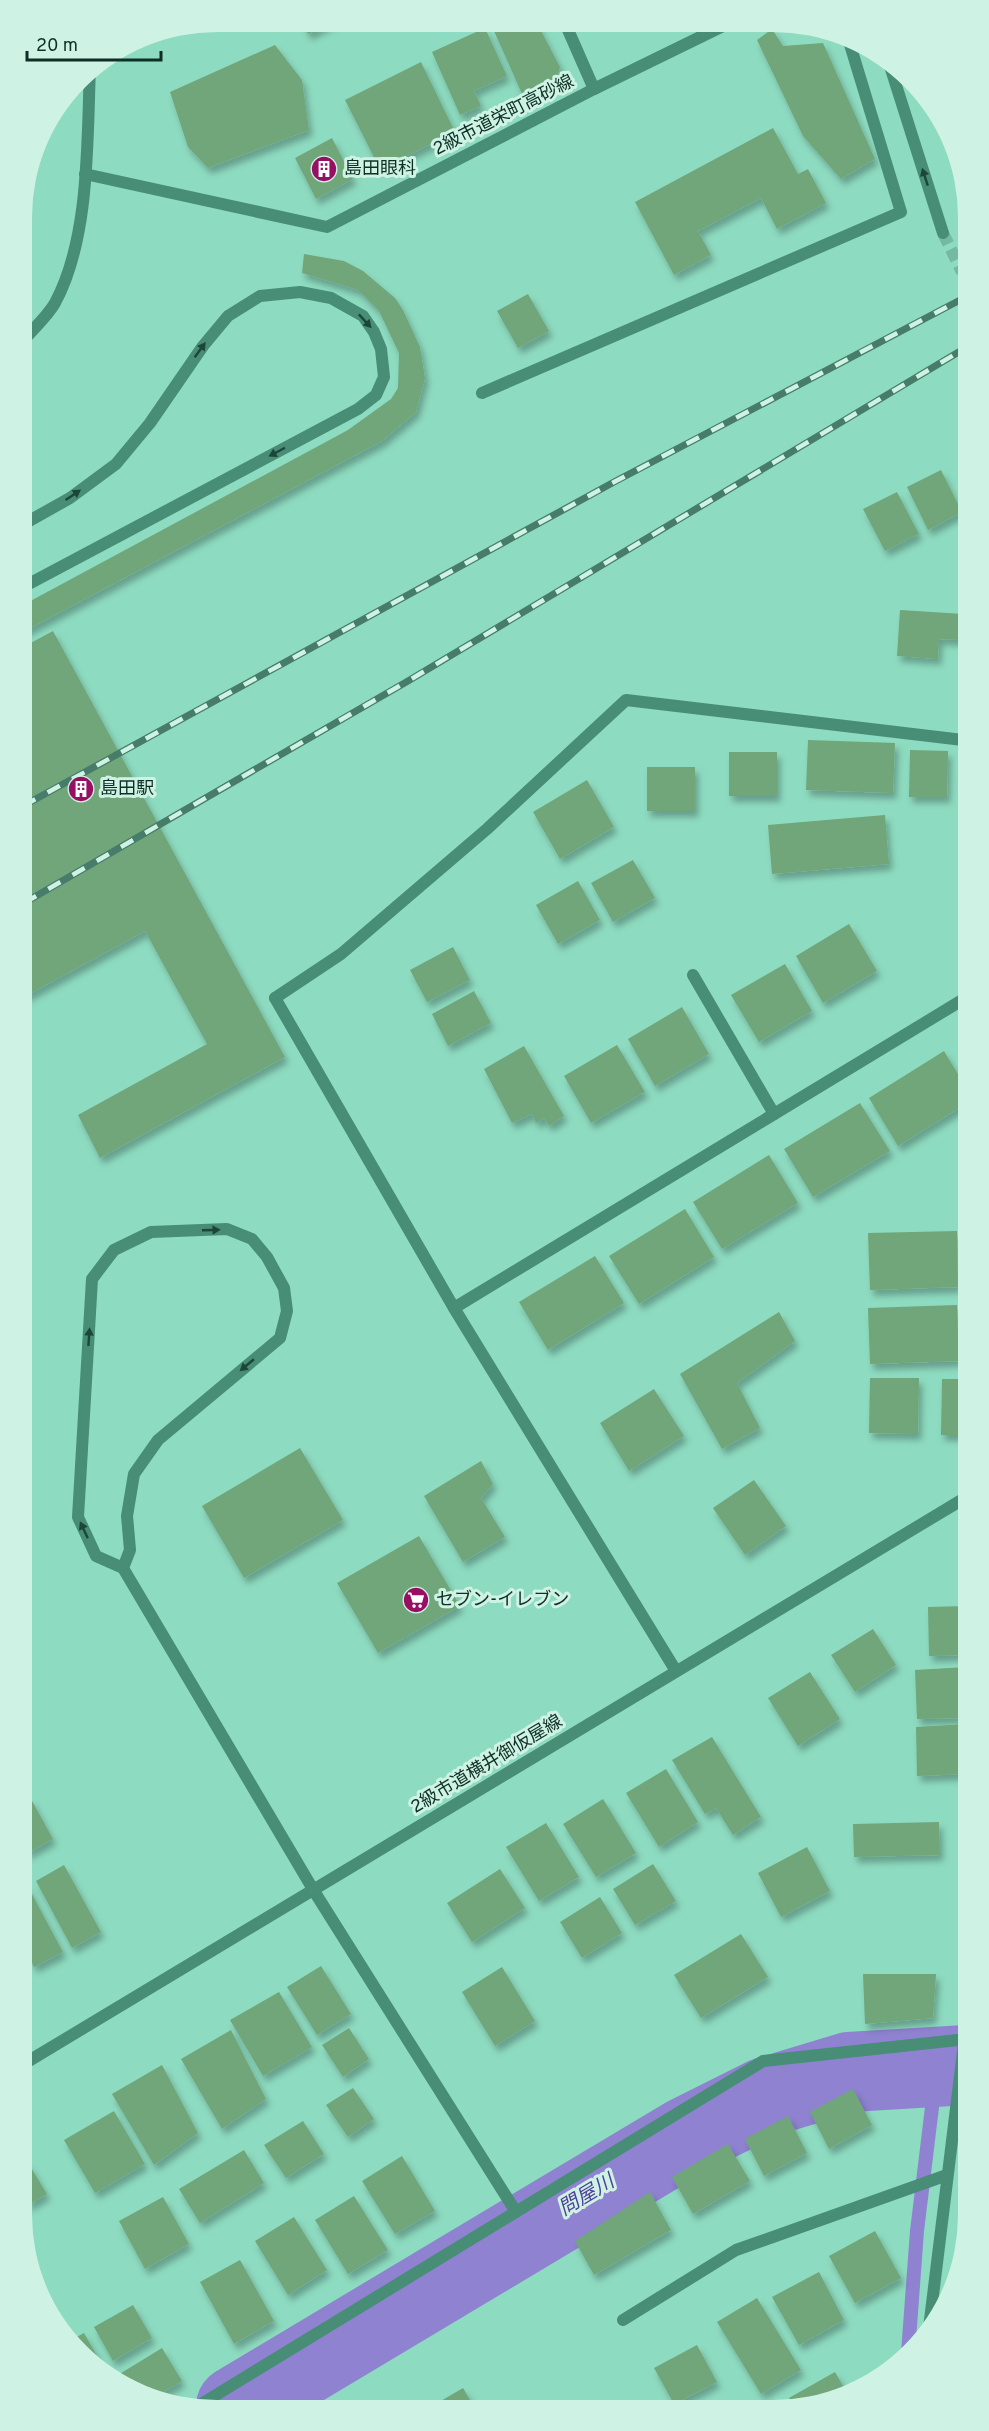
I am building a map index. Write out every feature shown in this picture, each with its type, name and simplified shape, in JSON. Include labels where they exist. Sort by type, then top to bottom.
[{"type":"street","points":[[570,32],[594,89]]},
{"type":"street","name":"2級市道栄町高砂線","points":[[86,174],[327,227],[594,89],[711,32]]},
{"type":"street","points":[[482,393],[901,212],[852,50]]},
{"type":"street","points":[[894,78],[943,233]]},
{"type":"street","points":[[32,330],[54,305],[74,259],[86,174],[89,83]]},
{"type":"street","points":[[32,519],[70,498],[116,464],[150,423],[203,346],[228,316],[260,296],[300,292],[331,298],[363,316],[374,332],[381,349],[384,377],[375,395],[358,409],[32,582]]},
{"type":"street","points":[[676,1671],[454,1308],[274,998],[342,954],[487,829],[626,700],[958,739]]},
{"type":"street","points":[[693,975],[774,1113]]},
{"type":"street","points":[[454,1308],[958,1003]]},
{"type":"street","points":[[123,1568],[130,1550],[127,1516],[134,1474],[158,1440],[280,1338],[287,1311],[284,1288],[267,1257],[252,1239],[227,1229],[152,1232],[114,1250],[92,1279],[78,1517],[96,1556],[123,1568],[314,1891],[516,2212]]},
{"type":"street","name":"2級市道横井御仮屋線","points":[[32,2059],[957,1503]]},
{"type":"street","points":[[209,2399],[763,2061],[957,2040]]},
{"type":"street","points":[[931,2310],[957,2099]]},
{"type":"street","points":[[623,2320],[736,2250],[947,2175]]},
{"type":"building","points":[[476,32],[487,32],[507,76],[474,91],[481,106],[460,115],[432,52]]},
{"type":"building","points":[[494,32],[542,32],[560,67],[557,78],[523,96]]},
{"type":"building","points":[[768,32],[774,32],[783,46],[823,43],[875,159],[841,179],[803,136],[757,40]]},
{"type":"building","points":[[275,45],[302,80],[309,130],[208,168],[188,147],[170,92]]},
{"type":"building","points":[[421,62],[455,132],[380,169],[345,100]]},
{"type":"building","points":[[773,128],[798,174],[808,169],[826,203],[777,229],[761,198],[698,231],[711,255],[674,275],[635,202]]},
{"type":"building","name":"島田眼科","points":[[332,138],[353,179],[316,199],[295,158]]},
{"type":"building","points":[[304,254],[344,261],[363,271],[395,298],[420,347],[425,378],[416,412],[382,441],[32,627],[32,600],[348,430],[391,399],[398,388],[399,353],[379,311],[358,290],[302,273]]},
{"type":"building","points":[[528,294],[549,331],[518,348],[497,311]]},
{"type":"building","points":[[941,470],[958,504],[958,514],[928,530],[907,487]]},
{"type":"building","points":[[897,492],[919,534],[885,551],[863,509]]},
{"type":"building","points":[[900,610],[958,614],[958,640],[939,639],[938,659],[897,656]]},
{"type":"building","name":"島田駅","points":[[53,631],[285,1057],[100,1158],[78,1115],[207,1044],[145,931],[32,993],[32,642]]},
{"type":"building","points":[[808,740],[895,743],[893,793],[806,790]]},
{"type":"building","points":[[910,750],[948,751],[947,797],[909,797]]},
{"type":"building","points":[[729,752],[777,752],[777,796],[729,796]]},
{"type":"building","points":[[647,767],[695,767],[695,811],[647,811]]},
{"type":"building","points":[[587,780],[614,827],[560,859],[533,812]]},
{"type":"building","points":[[885,815],[889,864],[772,874],[768,825]]},
{"type":"building","points":[[633,860],[655,898],[613,922],[591,883]]},
{"type":"building","points":[[578,881],[600,920],[558,944],[536,905]]},
{"type":"building","points":[[849,924],[877,971],[823,1003],[796,956]]},
{"type":"building","points":[[453,947],[470,980],[427,1002],[410,970]]},
{"type":"building","points":[[785,964],[812,1011],[759,1042],[731,995]]},
{"type":"building","points":[[474,991],[491,1023],[448,1046],[432,1014]]},
{"type":"building","points":[[682,1007],[709,1054],[655,1086],[628,1039]]},
{"type":"building","points":[[617,1045],[645,1092],[591,1123],[564,1076]]},
{"type":"building","points":[[524,1046],[564,1116],[549,1126],[544,1118],[536,1123],[532,1114],[512,1123],[484,1069]]},
{"type":"building","points":[[944,1051],[958,1073],[958,1109],[898,1146],[869,1098]]},
{"type":"building","points":[[860,1103],[890,1151],[813,1197],[784,1149]]},
{"type":"building","points":[[769,1155],[798,1203],[722,1249],[693,1202]]},
{"type":"building","points":[[685,1209],[714,1257],[639,1304],[609,1256]]},
{"type":"building","points":[[957,1231],[957,1287],[870,1290],[868,1233]]},
{"type":"building","points":[[595,1256],[624,1303],[548,1350],[519,1302]]},
{"type":"building","points":[[957,1305],[957,1361],[870,1364],[868,1308]]},
{"type":"building","points":[[779,1312],[795,1341],[737,1383],[760,1428],[722,1449],[680,1374]]},
{"type":"building","points":[[870,1378],[919,1378],[918,1434],[869,1433]]},
{"type":"building","points":[[942,1379],[957,1379],[957,1435],[941,1435]]},
{"type":"building","points":[[654,1389],[684,1436],[629,1471],[600,1423]]},
{"type":"building","points":[[300,1448],[343,1520],[244,1578],[202,1506]]},
{"type":"building","points":[[481,1461],[493,1484],[481,1498],[505,1537],[463,1562],[424,1496]]},
{"type":"building","points":[[754,1480],[786,1526],[745,1555],[713,1508]]},
{"type":"building","points":[[419,1536],[460,1606],[378,1653],[337,1583]]},
{"type":"building","points":[[957,1606],[957,1655],[929,1656],[928,1607]]},
{"type":"building","points":[[873,1629],[896,1665],[855,1692],[831,1655]]},
{"type":"building","points":[[957,1668],[957,1718],[917,1719],[915,1670]]},
{"type":"building","points":[[810,1672],[840,1719],[798,1746],[768,1698]]},
{"type":"building","points":[[957,1725],[957,1774],[917,1776],[916,1727]]},
{"type":"building","points":[[712,1737],[761,1817],[733,1835],[716,1808],[705,1814],[672,1760]]},
{"type":"building","points":[[666,1769],[698,1822],[659,1847],[626,1793]]},
{"type":"building","points":[[603,1799],[636,1853],[596,1877],[563,1824]]},
{"type":"building","points":[[32,1801],[53,1839],[32,1851]]},
{"type":"building","points":[[939,1822],[940,1855],[854,1857],[853,1824]]},
{"type":"building","points":[[546,1823],[579,1877],[539,1901],[506,1847]]},
{"type":"building","points":[[807,1847],[830,1891],[781,1917],[758,1873]]},
{"type":"building","points":[[653,1864],[676,1901],[635,1925],[613,1889]]},
{"type":"building","points":[[64,1865],[101,1932],[72,1948],[36,1881]]},
{"type":"building","points":[[500,1869],[525,1908],[472,1942],[447,1903]]},
{"type":"building","points":[[32,1894],[63,1952],[34,1967],[32,1963]]},
{"type":"building","points":[[600,1897],[622,1933],[582,1958],[560,1922]]},
{"type":"building","points":[[741,1934],[768,1977],[701,2018],[674,1975]]},
{"type":"building","points":[[321,1966],[351,2014],[317,2035],[287,1987]]},
{"type":"building","points":[[502,1967],[535,2021],[495,2046],[462,1992]]},
{"type":"building","points":[[863,1974],[936,1974],[933,2018],[865,2024]]},
{"type":"building","points":[[279,1992],[312,2047],[263,2076],[230,2020]]},
{"type":"building","points":[[349,2028],[369,2059],[343,2077],[322,2045]]},
{"type":"building","points":[[231,2030],[266,2099],[222,2129],[181,2059]]},
{"type":"building","points":[[162,2065],[198,2133],[154,2165],[112,2094]]},
{"type":"building","points":[[353,2088],[374,2119],[348,2137],[326,2105]]},
{"type":"building","points":[[853,2089],[872,2125],[829,2149],[810,2112]]},
{"type":"building","points":[[114,2111],[145,2164],[95,2193],[64,2140]]},
{"type":"building","points":[[788,2116],[807,2153],[764,2176],[745,2139]]},
{"type":"building","points":[[303,2121],[324,2154],[286,2178],[264,2145]]},
{"type":"building","points":[[728,2144],[750,2181],[693,2214],[672,2177]]},
{"type":"building","points":[[244,2150],[264,2183],[200,2223],[179,2189]]},
{"type":"building","points":[[402,2156],[435,2211],[395,2234],[362,2181]]},
{"type":"building","points":[[32,2169],[47,2194],[32,2203]]},
{"type":"building","points":[[650,2192],[671,2230],[594,2275],[575,2241]]},
{"type":"building","points":[[354,2196],[388,2250],[348,2274],[315,2220]]},
{"type":"building","points":[[163,2197],[189,2244],[145,2269],[119,2221]]},
{"type":"building","points":[[294,2217],[327,2270],[288,2295],[255,2241]]},
{"type":"building","points":[[875,2231],[901,2278],[855,2303],[829,2256]]},
{"type":"building","points":[[240,2260],[274,2321],[234,2344],[200,2282]]},
{"type":"building","points":[[819,2272],[844,2320],[799,2345],[772,2297]]},
{"type":"building","points":[[757,2298],[801,2370],[761,2394],[717,2322]]},
{"type":"building","points":[[133,2305],[152,2338],[113,2361],[94,2327]]},
{"type":"building","points":[[84,2333],[96,2354],[86,2345],[78,2336]]},
{"type":"building","points":[[697,2345],[717,2382],[682,2400],[672,2400],[654,2368]]},
{"type":"building","points":[[162,2348],[182,2381],[164,2392],[121,2373]]},
{"type":"building","points":[[835,2372],[843,2385],[820,2393],[789,2398]]},
{"type":"building","points":[[463,2388],[470,2400],[443,2400]]},
{"type":"waterway","points":[[909,2339],[917,2231],[937,2066]]},
{"type":"waterway","name":"問屋川","points":[[246,2400],[686,2137],[766,2097],[849,2072],[957,2066]]},
{"type":"tunnel","points":[[943,233],[958,264]]},
{"type":"railway","points":[[32,801],[614,482],[958,301]]},
{"type":"railway","points":[[32,898],[408,681],[958,352]]},
{"type":"place","name":"島田眼科","points":[[324,169]]},
{"type":"place","name":"島田駅","points":[[81,789]]},
{"type":"place","name":"セブン-イレブン","points":[[416,1600]]}]
